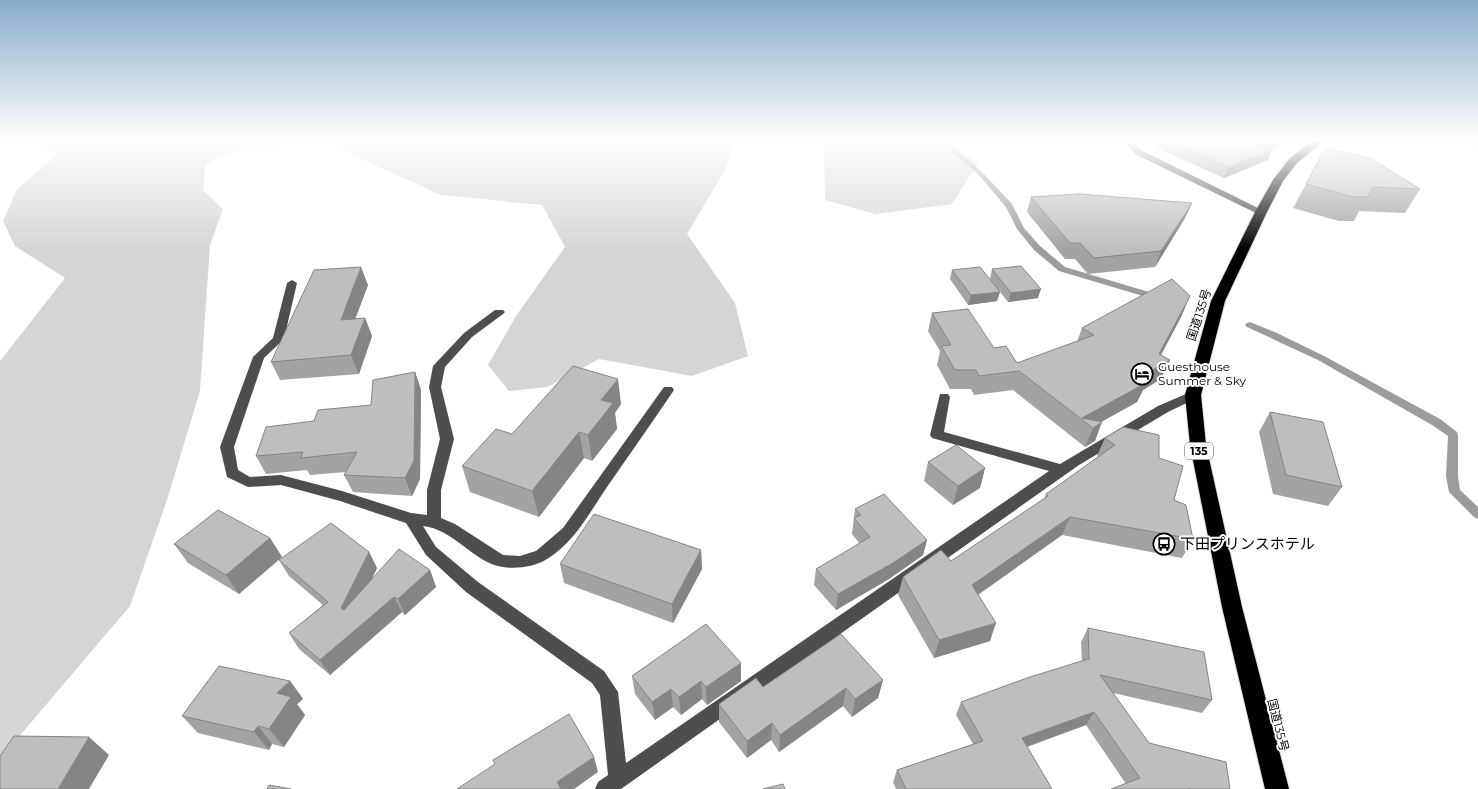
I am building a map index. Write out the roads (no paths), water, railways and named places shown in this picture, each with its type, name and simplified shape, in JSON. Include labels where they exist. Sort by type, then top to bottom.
[{"type":"highway","name":"国道135号","points":[[1277,789],[1232,607],[1198,445],[1193,395],[1218,301],[1261,212],[1281,177]]},
{"type":"street","points":[[1187,177],[1261,212]]},
{"type":"street","points":[[292,283],[278,338],[260,357],[227,447],[232,473],[248,482],[281,480],[342,496],[411,519],[434,521],[450,528],[478,548],[501,561],[520,562],[540,555],[554,546],[568,532],[668,390]]},
{"type":"street","points":[[434,521],[434,490],[447,439],[435,387],[439,366],[468,335],[499,312]]},
{"type":"street","points":[[608,787],[1063,470],[1163,409],[1193,395]]},
{"type":"street","points":[[944,397],[937,435],[1063,470]]},
{"type":"street","points":[[411,519],[431,551],[472,586],[598,676],[609,692],[608,787]]},
{"type":"waterway","points":[[983,177],[1009,206],[1021,229],[1037,248],[1062,269],[1156,297]]},
{"type":"waterway","points":[[1250,325],[1321,358],[1436,422],[1453,435],[1452,476],[1455,492],[1478,514]]},
{"type":"place","name":"Guesthouse Summer & Sky","points":[[1142,374]]},
{"type":"place","name":"下田プリンスホテル","points":[[1164,544]]}]
